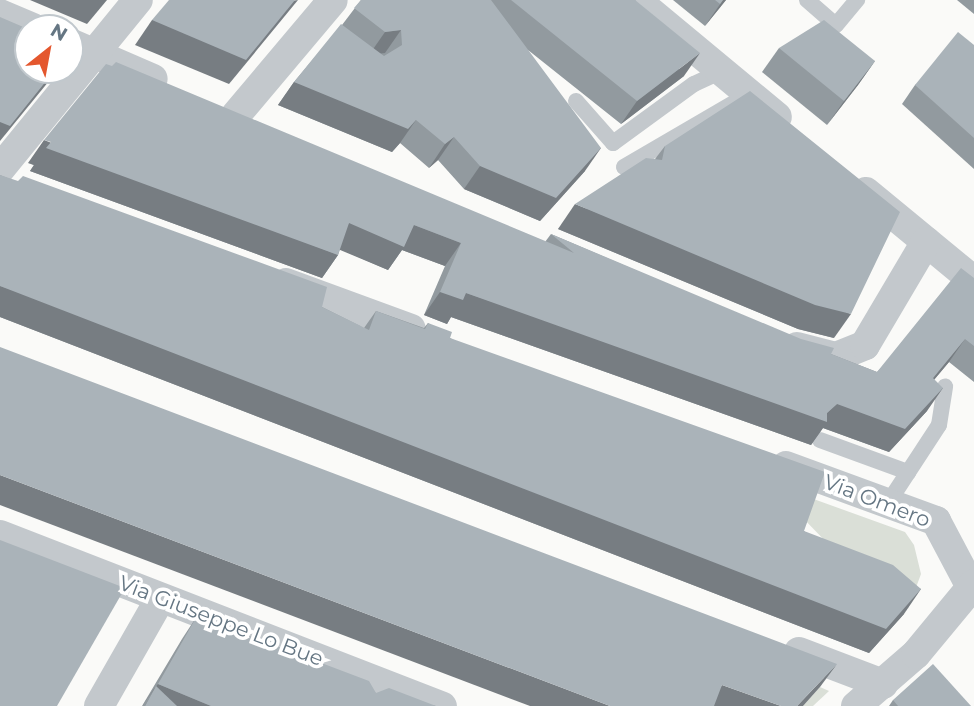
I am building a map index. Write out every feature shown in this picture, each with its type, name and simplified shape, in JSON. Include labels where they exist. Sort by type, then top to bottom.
[{"type":"street","points":[[84,45],[138,0]]},
{"type":"street","points":[[236,115],[318,28],[333,0]]},
{"type":"street","points":[[636,0],[801,138]]},
{"type":"street","points":[[84,49],[176,89]]},
{"type":"street","points":[[0,169],[57,84]]},
{"type":"street","points":[[843,172],[974,281]]},
{"type":"street","points":[[766,335],[835,357],[865,345],[926,242]]},
{"type":"street","points":[[261,274],[444,341]]},
{"type":"street","name":"Via Omero","points":[[757,456],[936,521],[972,585]]},
{"type":"street","name":"Via Giuseppe Lo Bue","points":[[0,535],[160,598],[377,691],[442,706]]},
{"type":"street","points":[[856,706],[883,684],[924,663],[972,585]]},
{"type":"street","points":[[99,706],[160,598]]},
{"type":"street","points":[[766,640],[883,684]]},
{"type":"lane","points":[[807,0],[836,25],[856,0]]},
{"type":"lane","points":[[576,101],[613,143],[694,84],[722,71]]},
{"type":"lane","points":[[639,176],[624,167],[749,94]]},
{"type":"lane","points":[[888,503],[939,425],[945,386]]},
{"type":"lane","points":[[820,440],[908,472]]},
{"type":"shaded area","points":[[808,497],[905,532],[914,545],[921,574],[908,609],[874,575],[829,545],[801,516]]},
{"type":"shaded area","points":[[820,687],[829,691],[813,706],[803,706]]},
{"type":"building","points":[[169,0],[295,0],[246,60],[152,20]]},
{"type":"building","points":[[361,0],[491,0],[601,148],[556,198],[480,166],[454,137],[445,144],[416,120],[408,129],[294,82],[341,24],[384,56],[402,45],[401,30],[385,32],[354,8]]},
{"type":"building","points":[[511,0],[635,0],[700,53],[637,101]]},
{"type":"building","points":[[0,17],[14,23],[14,84],[44,84],[10,126],[0,122]]},
{"type":"building","points":[[824,20],[875,61],[844,101],[779,48]]},
{"type":"building","points":[[958,32],[974,45],[974,138],[915,85]]},
{"type":"building","points":[[116,62],[574,253],[551,234],[801,339],[834,348],[831,354],[877,372],[961,268],[974,278],[974,346],[965,339],[933,378],[943,388],[905,429],[837,404],[827,413],[827,422],[466,293],[463,300],[440,292],[461,243],[414,225],[404,247],[349,223],[338,255],[46,148],[51,142],[44,140],[106,64],[112,66]]},
{"type":"building","points":[[750,91],[900,212],[851,314],[815,305],[575,204],[646,158],[662,160],[665,146]]},
{"type":"building","points":[[0,175],[18,181],[23,176],[327,287],[322,307],[369,330],[376,311],[425,329],[428,323],[452,332],[450,338],[825,472],[804,531],[893,565],[921,589],[886,629],[0,286]]},
{"type":"building","points":[[0,347],[837,664],[797,706],[781,706],[722,685],[714,706],[610,706],[0,475]]},
{"type":"building","points":[[0,540],[125,588],[57,706],[0,706]]},
{"type":"building","points":[[197,616],[369,681],[376,693],[389,688],[436,706],[211,706],[158,684]]},
{"type":"building","points":[[933,664],[971,706],[898,706],[893,700]]},
{"type":"building","points":[[156,686],[177,706],[145,706]]}]
